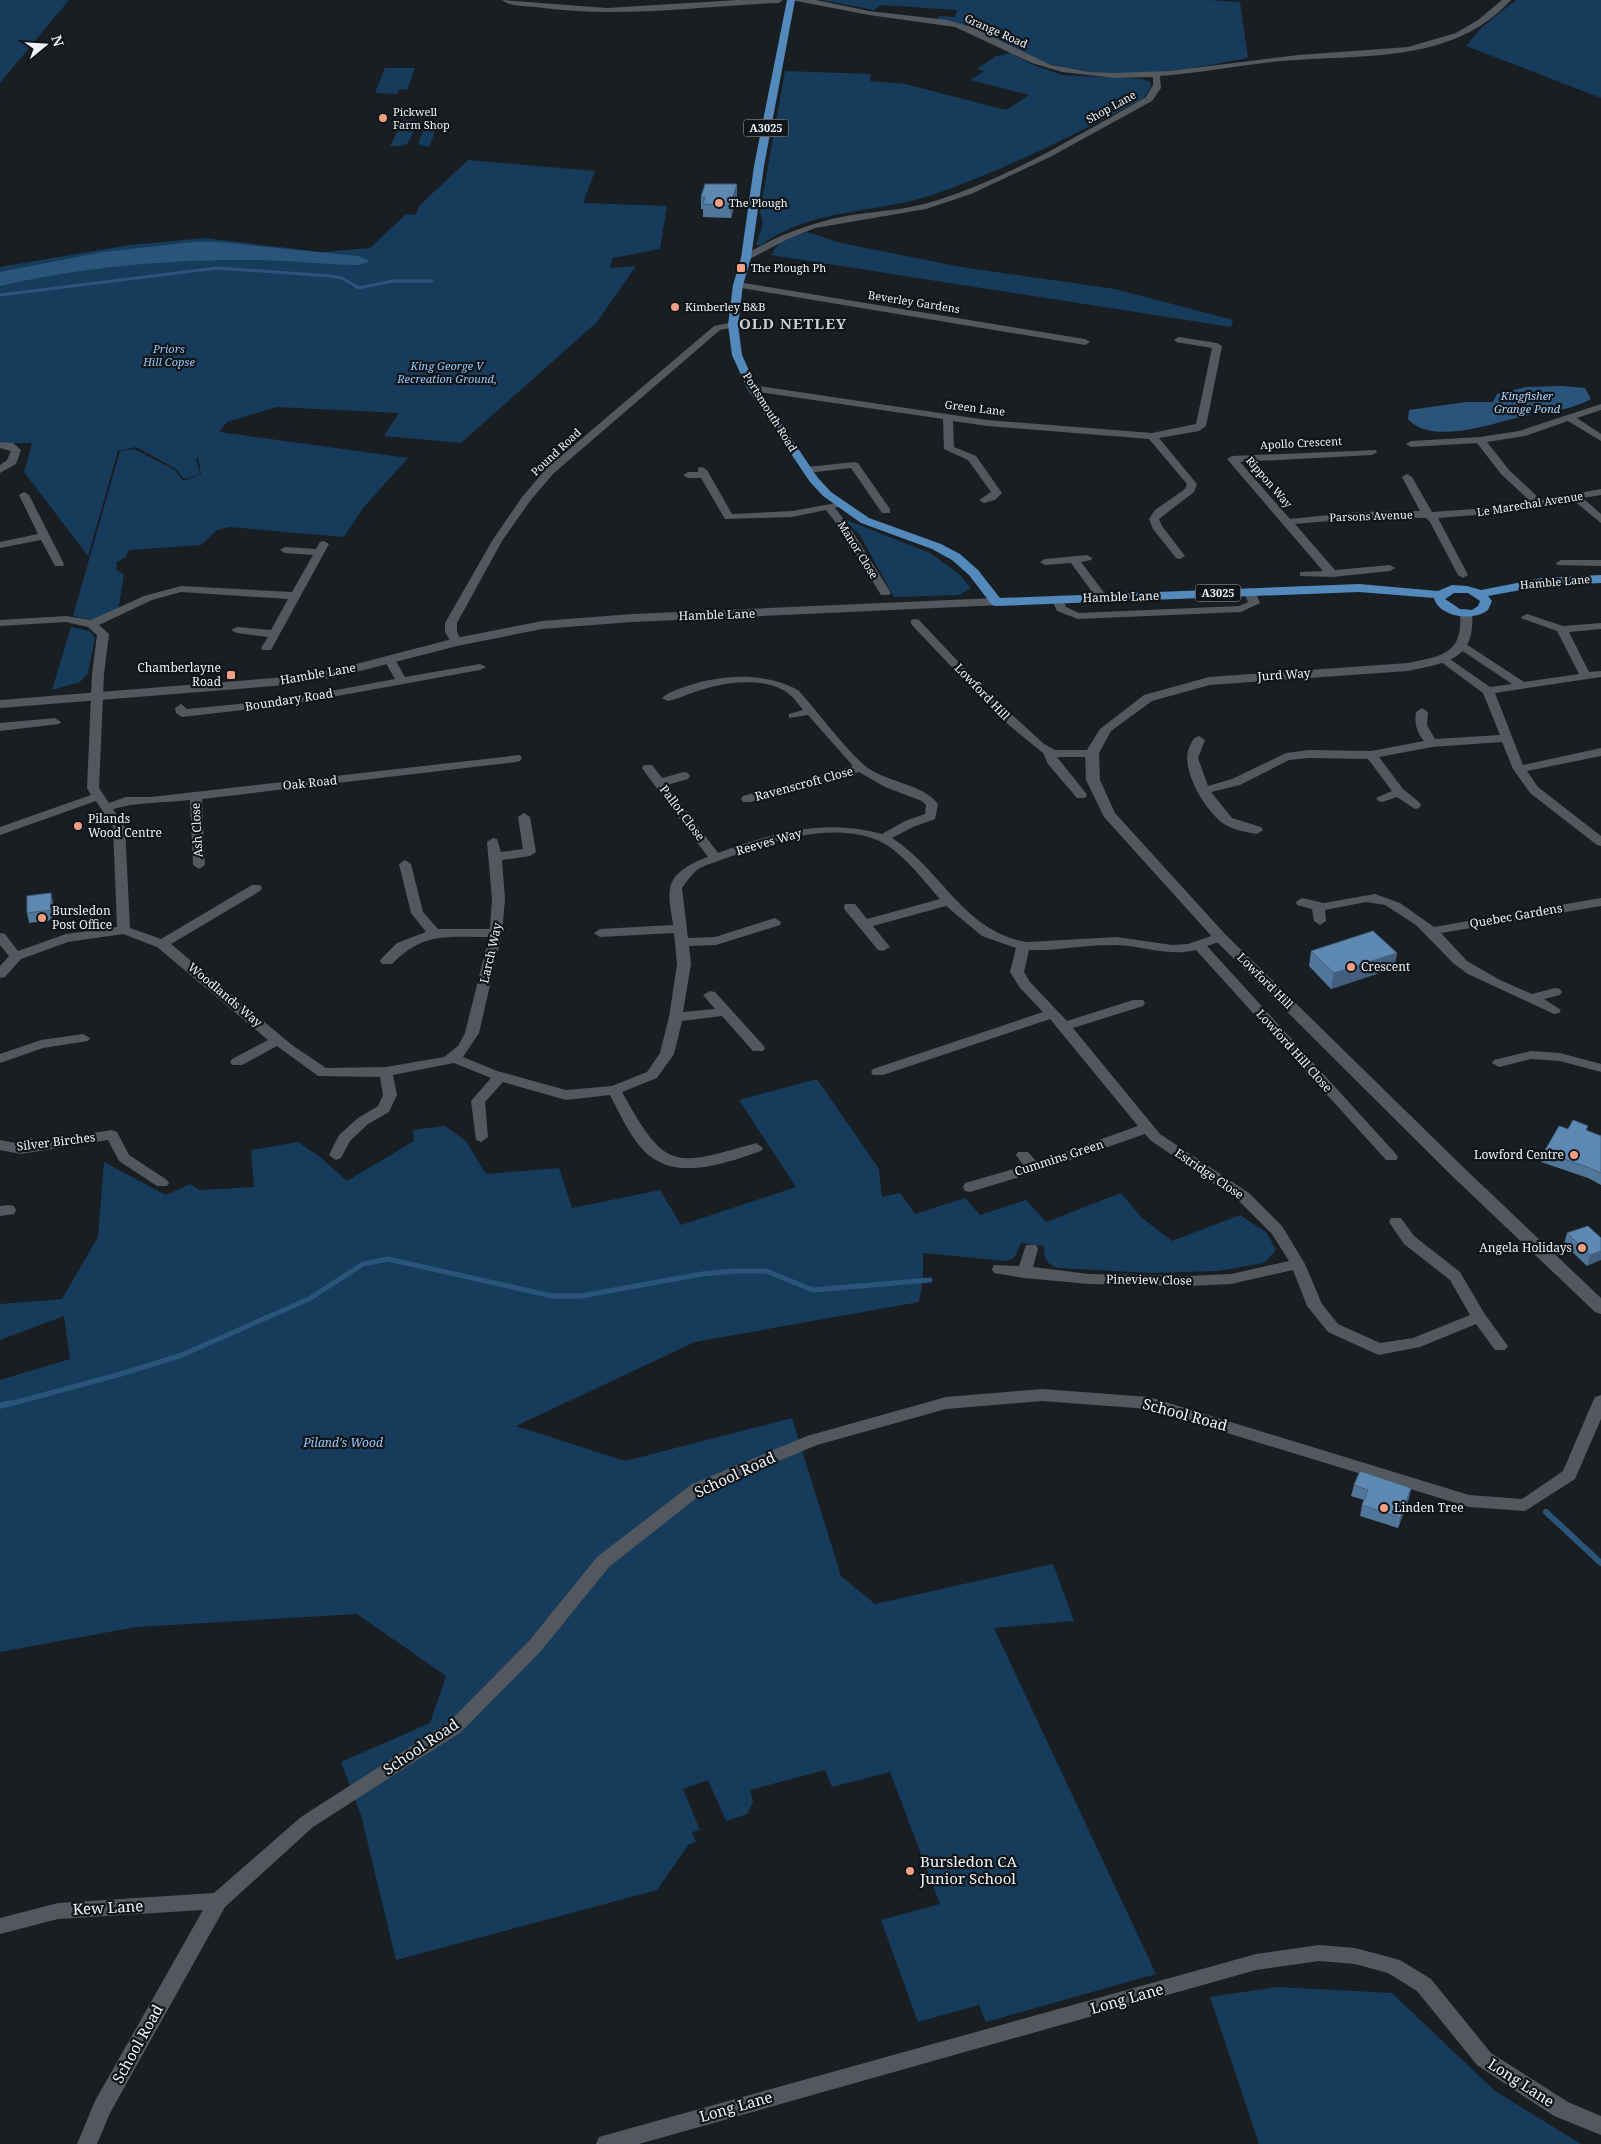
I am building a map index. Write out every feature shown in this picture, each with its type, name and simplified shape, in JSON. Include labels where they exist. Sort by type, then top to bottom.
[{"type":"main road","name":"Portsmouth Road","points":[[791,0],[759,166],[746,258],[738,286],[733,324],[737,356],[752,388],[807,470],[834,506],[875,525],[927,543],[955,557],[974,572],[996,602]]},
{"type":"main road","name":"Hamble Lane","points":[[1479,594],[1542,582],[1601,579]]},
{"type":"main road","name":"Hamble Lane","points":[[996,602],[1359,588],[1440,596]]},
{"type":"main road","points":[[1459,589],[1479,594],[1486,601],[1483,608],[1466,613],[1445,607],[1439,599],[1440,596],[1447,591],[1459,589]]},
{"type":"street","points":[[506,0],[546,8],[593,10],[668,8],[779,0]]},
{"type":"street","name":"Grange Road","points":[[795,0],[826,3],[868,13],[940,21],[959,26],[1036,61],[1061,70],[1093,74],[1156,75]]},
{"type":"street","points":[[1156,75],[1277,58],[1376,53],[1417,47],[1451,38],[1472,27],[1507,0]]},
{"type":"street","name":"Shop Lane","points":[[746,258],[777,238],[822,224],[881,215],[940,202],[987,184],[1086,134],[1149,99],[1158,88],[1159,81],[1156,75]]},
{"type":"street","name":"Beverley Gardens","points":[[738,286],[1085,342]]},
{"type":"street","name":"Pound Road","points":[[456,642],[451,623],[497,541],[526,498],[550,471],[717,328],[733,324]]},
{"type":"street","name":"Green Lane","points":[[752,388],[987,423],[1152,436],[1195,429],[1201,426],[1205,413],[1217,346],[1178,340]]},
{"type":"street","points":[[1411,444],[1480,440],[1521,434],[1601,407]]},
{"type":"street","points":[[948,417],[949,449],[972,458],[997,493],[991,498],[984,500]]},
{"type":"street","points":[[1570,418],[1601,438]]},
{"type":"street","points":[[1152,436],[1192,484],[1190,490],[1159,512],[1154,519],[1157,527],[1180,556]]},
{"type":"street","points":[[1480,440],[1505,472],[1540,504]]},
{"type":"street","points":[[0,445],[9,445],[16,450],[12,462],[0,470]]},
{"type":"street","name":"Apollo Crescent","points":[[1232,459],[1372,452]]},
{"type":"street","name":"Rippon Way","points":[[1232,459],[1332,574]]},
{"type":"street","points":[[807,470],[854,465],[886,510]]},
{"type":"street","points":[[688,475],[702,472],[729,518],[792,514],[834,506]]},
{"type":"street","points":[[1406,477],[1422,507],[1435,521],[1463,575]]},
{"type":"street","name":"Le Marechal Avenue","points":[[1429,515],[1491,511],[1601,492]]},
{"type":"street","points":[[24,495],[59,564]]},
{"type":"street","points":[[1575,497],[1601,520]]},
{"type":"street","name":"Manor Close","points":[[834,506],[885,593]]},
{"type":"street","name":"Parsons Avenue","points":[[1287,522],[1403,513],[1429,515]]},
{"type":"street","points":[[0,545],[44,536]]},
{"type":"street","points":[[285,550],[322,548]]},
{"type":"street","points":[[267,648],[322,548]]},
{"type":"street","points":[[1046,562],[1087,558]]},
{"type":"street","points":[[1074,560],[1102,598]]},
{"type":"street","points":[[1561,564],[1601,563]]},
{"type":"street","points":[[1304,574],[1332,574],[1390,568]]},
{"type":"street","points":[[92,624],[148,598],[181,589],[295,596]]},
{"type":"street","points":[[1058,600],[1061,609],[1078,616],[1241,609],[1254,603],[1249,591]]},
{"type":"street","name":"Hamble Lane","points":[[0,704],[274,682],[337,673],[456,642],[542,626],[592,620],[996,602]]},
{"type":"street","points":[[1466,613],[1468,638],[1462,646],[1521,685]]},
{"type":"street","points":[[1527,617],[1562,629],[1601,626]]},
{"type":"street","points":[[0,623],[66,618],[92,624],[103,634],[92,788],[119,826],[124,930]]},
{"type":"street","name":"Lowford Hill","points":[[921,624],[1010,720],[1037,745],[1049,752],[1052,761],[1081,795]]},
{"type":"street","points":[[1562,629],[1585,675]]},
{"type":"street","points":[[237,630],[273,634]]},
{"type":"street","name":"Jurd Way","points":[[1092,753],[1106,729],[1148,698],[1200,683],[1239,678],[1408,667],[1443,659],[1462,646]]},
{"type":"street","points":[[1443,659],[1488,691],[1519,769],[1534,790],[1601,842]]},
{"type":"street","points":[[390,660],[401,680]]},
{"type":"street","name":"Boundary Road","points":[[181,708],[182,713],[288,702],[480,667]]},
{"type":"street","points":[[1488,691],[1601,674]]},
{"type":"street","name":"Ravenscroft Close","points":[[668,698],[695,686],[726,681],[774,682],[794,692],[861,768],[889,784],[926,798],[932,804],[931,816],[909,824],[882,839]]},
{"type":"street","points":[[794,716],[811,711]]},
{"type":"street","points":[[1417,718],[1424,734],[1432,743]]},
{"type":"street","points":[[0,726],[23,720],[55,722]]},
{"type":"street","points":[[1205,790],[1236,782],[1286,757],[1309,754],[1371,755],[1432,743],[1506,738]]},
{"type":"street","points":[[1199,740],[1194,747],[1192,758],[1194,770],[1217,810],[1236,829],[1257,830]]},
{"type":"street","points":[[1049,752],[1092,753]]},
{"type":"street","points":[[1519,769],[1601,752]]},
{"type":"street","name":"Lowford Hill","points":[[1092,753],[1093,780],[1109,814],[1220,937],[1505,1217],[1601,1308]]},
{"type":"street","points":[[1371,755],[1399,792],[1415,805]]},
{"type":"street","name":"Oak Road","points":[[106,808],[126,801],[151,801],[516,758]]},
{"type":"street","name":"Pallot Close","points":[[648,768],[715,858]]},
{"type":"street","name":"Ravenscroft Close","points":[[747,798],[861,768]]},
{"type":"street","points":[[659,783],[684,776]]},
{"type":"street","points":[[1382,798],[1399,792]]},
{"type":"street","name":"Ash Close","points":[[196,796],[199,865]]},
{"type":"street","points":[[0,831],[97,797]]},
{"type":"street","points":[[495,857],[530,852],[524,817]]},
{"type":"street","name":"Reeves Way","points":[[454,1058],[500,1076],[566,1095],[614,1090],[652,1075],[667,1054],[676,1017],[684,964],[676,888],[684,876],[695,866],[774,838],[815,830],[862,833],[882,839],[901,850],[949,901],[978,928],[998,939],[1023,946],[1054,948],[1100,941],[1119,941],[1166,949],[1181,949],[1220,937]]},
{"type":"street","name":"Larch Way","points":[[454,1058],[466,1046],[472,1033],[499,919],[498,878],[492,842]]},
{"type":"street","points":[[405,864],[417,913],[434,933]]},
{"type":"street","points":[[162,944],[256,888]]},
{"type":"street","points":[[1302,902],[1318,906],[1363,898],[1382,899],[1432,931],[1446,950],[1463,964],[1482,976],[1533,998],[1554,1010]]},
{"type":"street","points":[[865,924],[949,901]]},
{"type":"street","name":"Quebec Gardens","points":[[1432,931],[1601,902]]},
{"type":"street","points":[[1318,906],[1320,921]]},
{"type":"street","points":[[850,907],[883,947]]},
{"type":"street","points":[[600,933],[681,935],[716,941],[775,922]]},
{"type":"street","name":"Woodlands Way","points":[[0,974],[16,956],[66,938],[124,930],[162,944],[278,1040],[323,1073],[386,1072],[454,1058]]},
{"type":"street","points":[[387,961],[402,946],[434,933],[496,933]]},
{"type":"street","points":[[0,937],[16,956]]},
{"type":"street","name":"Lowford Hill Close","points":[[1198,944],[1391,1157]]},
{"type":"street","name":"Estridge Close","points":[[1023,946],[1017,972],[1025,985],[1064,1026],[1155,1137],[1244,1197],[1277,1230],[1298,1264],[1315,1306],[1333,1328],[1378,1349],[1416,1343],[1479,1317]]},
{"type":"street","points":[[1533,998],[1554,992]]},
{"type":"street","points":[[710,995],[723,1012],[758,1048]]},
{"type":"street","points":[[1064,1026],[1138,1003]]},
{"type":"street","points":[[676,1017],[723,1012]]},
{"type":"street","points":[[878,1072],[1052,1014]]},
{"type":"street","points":[[0,1059],[41,1044],[83,1038]]},
{"type":"street","points":[[238,1062],[278,1040]]},
{"type":"street","points":[[1499,1063],[1531,1054],[1560,1058],[1601,1068]]},
{"type":"street","points":[[336,1155],[344,1138],[363,1121],[384,1109],[390,1095],[386,1072]]},
{"type":"street","points":[[481,1137],[478,1101],[500,1076]]},
{"type":"street","points":[[614,1090],[650,1148],[660,1156],[674,1162],[688,1164],[710,1162],[756,1148]]},
{"type":"street","name":"Cummins Green","points":[[970,1187],[1034,1168],[1148,1128]]},
{"type":"street","name":"Silver Birches","points":[[0,1145],[21,1149],[112,1135],[124,1158],[162,1183]]},
{"type":"street","points":[[1023,1155],[1034,1168]]},
{"type":"street","points":[[1396,1222],[1409,1240],[1455,1276],[1479,1317],[1500,1346]]},
{"type":"street","points":[[1024,1272],[1031,1249]]},
{"type":"street","name":"Pineview Close","points":[[999,1269],[1089,1279],[1189,1281],[1230,1279],[1298,1264]]},
{"type":"street","name":"School Road","points":[[87,2144],[102,2108],[218,1901],[307,1822],[455,1727],[535,1646],[604,1562],[698,1488],[813,1440],[946,1403],[1042,1395],[1149,1403],[1469,1501],[1525,1505],[1569,1474],[1601,1401]]},
{"type":"street","name":"Kew Lane","points":[[0,1926],[58,1911],[218,1901]]},
{"type":"street","name":"Long Lane","points":[[606,2144],[1256,1962],[1320,1953],[1355,1956],[1393,1966],[1424,1985],[1484,2059],[1561,2109],[1601,2126]]},
{"type":"green space","points":[[0,0],[69,0],[0,83]]},
{"type":"green space","points":[[822,0],[1209,0],[1240,2],[1248,58],[1157,72],[1087,72],[1049,63],[971,29],[937,19],[939,16],[955,17],[957,10],[881,5],[874,10]]},
{"type":"green space","points":[[1516,0],[1601,0],[1601,98],[1466,46],[1481,28]]},
{"type":"green space","points":[[1011,53],[1031,64],[1062,75],[1142,79],[1150,82],[1151,87],[1143,99],[1065,139],[986,175],[910,201],[844,213],[801,224],[780,233],[761,245],[756,245],[763,224],[760,211],[785,71],[871,74],[870,81],[905,84],[1006,110],[1029,95],[970,80],[985,71],[977,69],[996,56]]},
{"type":"green space","points":[[385,68],[415,68],[407,90],[400,89],[397,94],[375,93]]},
{"type":"green space","points":[[403,120],[419,121],[408,143],[401,146],[390,146]]},
{"type":"green space","points":[[437,127],[429,147],[418,144],[423,131]]},
{"type":"green space","points":[[468,160],[595,171],[583,203],[667,206],[660,249],[613,258],[610,268],[636,266],[597,322],[461,443],[384,436],[399,413],[277,407],[227,422],[219,432],[408,458],[363,508],[344,537],[229,527],[217,530],[201,545],[129,550],[125,558],[117,562],[116,570],[124,574],[118,612],[97,621],[73,616],[120,451],[134,449],[175,470],[183,481],[201,474],[198,457],[196,458],[200,474],[184,479],[176,469],[136,447],[118,451],[88,556],[24,472],[32,443],[0,443],[0,267],[130,245],[205,238],[321,252],[370,248],[406,214],[415,215],[420,205]]},
{"type":"green space","points":[[807,232],[841,243],[961,267],[1115,289],[1233,320],[1231,327],[771,255],[780,242]]},
{"type":"green space","points":[[842,518],[930,553],[959,574],[971,588],[959,595],[894,597],[860,535]]},
{"type":"green space","points":[[71,627],[90,631],[95,638],[88,673],[80,682],[52,690]]},
{"type":"green space","name":"Piland's Wood","points":[[817,1079],[879,1169],[882,1197],[900,1193],[915,1214],[965,1198],[980,1215],[1026,1200],[1046,1222],[1121,1193],[1142,1218],[1172,1241],[1240,1215],[1267,1233],[1276,1250],[1264,1263],[1218,1271],[1149,1273],[1059,1268],[1051,1265],[1047,1260],[1044,1246],[1021,1243],[1014,1258],[1005,1261],[923,1253],[923,1280],[919,1302],[695,1342],[516,1426],[625,1461],[792,1418],[841,1576],[875,1604],[1053,1564],[1074,1621],[994,1628],[1156,1974],[986,2022],[979,2005],[918,2022],[881,1920],[940,1904],[890,1772],[832,1787],[825,1770],[750,1790],[753,1802],[747,1814],[726,1821],[708,1780],[683,1789],[700,1830],[692,1832],[696,1842],[689,1844],[657,1890],[396,1960],[361,1815],[341,1762],[430,1723],[446,1676],[357,1614],[136,1627],[0,1652],[0,1380],[70,1359],[64,1316],[0,1340],[0,1304],[62,1299],[98,1237],[104,1162],[166,1195],[190,1184],[200,1190],[254,1187],[251,1150],[298,1142],[319,1156],[347,1181],[414,1141],[413,1130],[445,1126],[466,1141],[486,1174],[559,1168],[572,1208],[660,1190],[681,1225],[796,1187],[739,1100]]},
{"type":"green space","points":[[1277,1987],[1392,1993],[1495,2091],[1581,2144],[1259,2144],[1210,1997]]},
{"type":"water","points":[[193,242],[217,242],[358,256],[370,261],[360,265],[254,260],[158,263],[94,269],[0,286],[0,272],[103,252]]},
{"type":"water","name":"Kingfisher Grange Pond","points":[[1562,386],[1585,388],[1591,399],[1562,410],[1458,431],[1429,431],[1417,426],[1408,419],[1409,410],[1466,402],[1493,402],[1497,394],[1526,387]]},
{"type":"building","points":[[705,184],[737,184],[730,205],[703,204],[705,197],[701,197]]},
{"type":"building","points":[[51,893],[51,910],[27,913],[27,896]]},
{"type":"building","points":[[1373,931],[1397,953],[1334,973],[1311,951]]},
{"type":"building","name":"Lowford Centre","points":[[1573,1120],[1588,1126],[1586,1130],[1601,1136],[1601,1173],[1544,1152],[1559,1126],[1568,1129]]},
{"type":"building","points":[[1588,1226],[1601,1238],[1601,1251],[1590,1255],[1567,1233]]},
{"type":"building","name":"Linden Tree","points":[[1360,1471],[1411,1488],[1400,1518],[1362,1505],[1368,1490],[1354,1485]]},
{"type":"waterway","points":[[0,295],[217,268],[330,276],[342,278],[359,288],[392,281],[432,281]]},
{"type":"waterway","points":[[6,1405],[121,1374],[182,1355],[309,1299],[363,1264],[388,1259],[552,1296],[581,1296],[702,1274],[734,1271],[766,1271],[813,1290],[930,1280]]},
{"type":"waterway","points":[[0,1406],[10,1403]]},
{"type":"waterway","points":[[1546,1512],[1601,1563]]},
{"type":"place","name":"Pickwell Farm Shop","points":[[383,118]]},
{"type":"place","name":"The Plough","points":[[719,203]]},
{"type":"place","name":"The Plough Ph","points":[[741,268]]},
{"type":"place","name":"Kimberley B&B","points":[[675,307]]},
{"type":"place","name":"Chamberlayne Road","points":[[231,675]]},
{"type":"place","name":"Pilands Wood Centre","points":[[78,826]]},
{"type":"place","name":"Bursledon Post Office","points":[[42,918]]},
{"type":"place","name":"Crescent","points":[[1351,967]]},
{"type":"place","name":"Lowford Centre","points":[[1574,1155]]},
{"type":"place","name":"Angela Holidays","points":[[1582,1248]]},
{"type":"place","name":"Linden Tree","points":[[1384,1508]]},
{"type":"place","name":"Bursledon CA Junior School","points":[[910,1871]]},
{"type":"district","name":"OLD NETLEY","points":[[793,324]]},
{"type":"park label","name":"Priors Hill Copse","points":[[169,355]]},
{"type":"park label","name":"King George V Recreation Ground,","points":[[447,372]]}]
